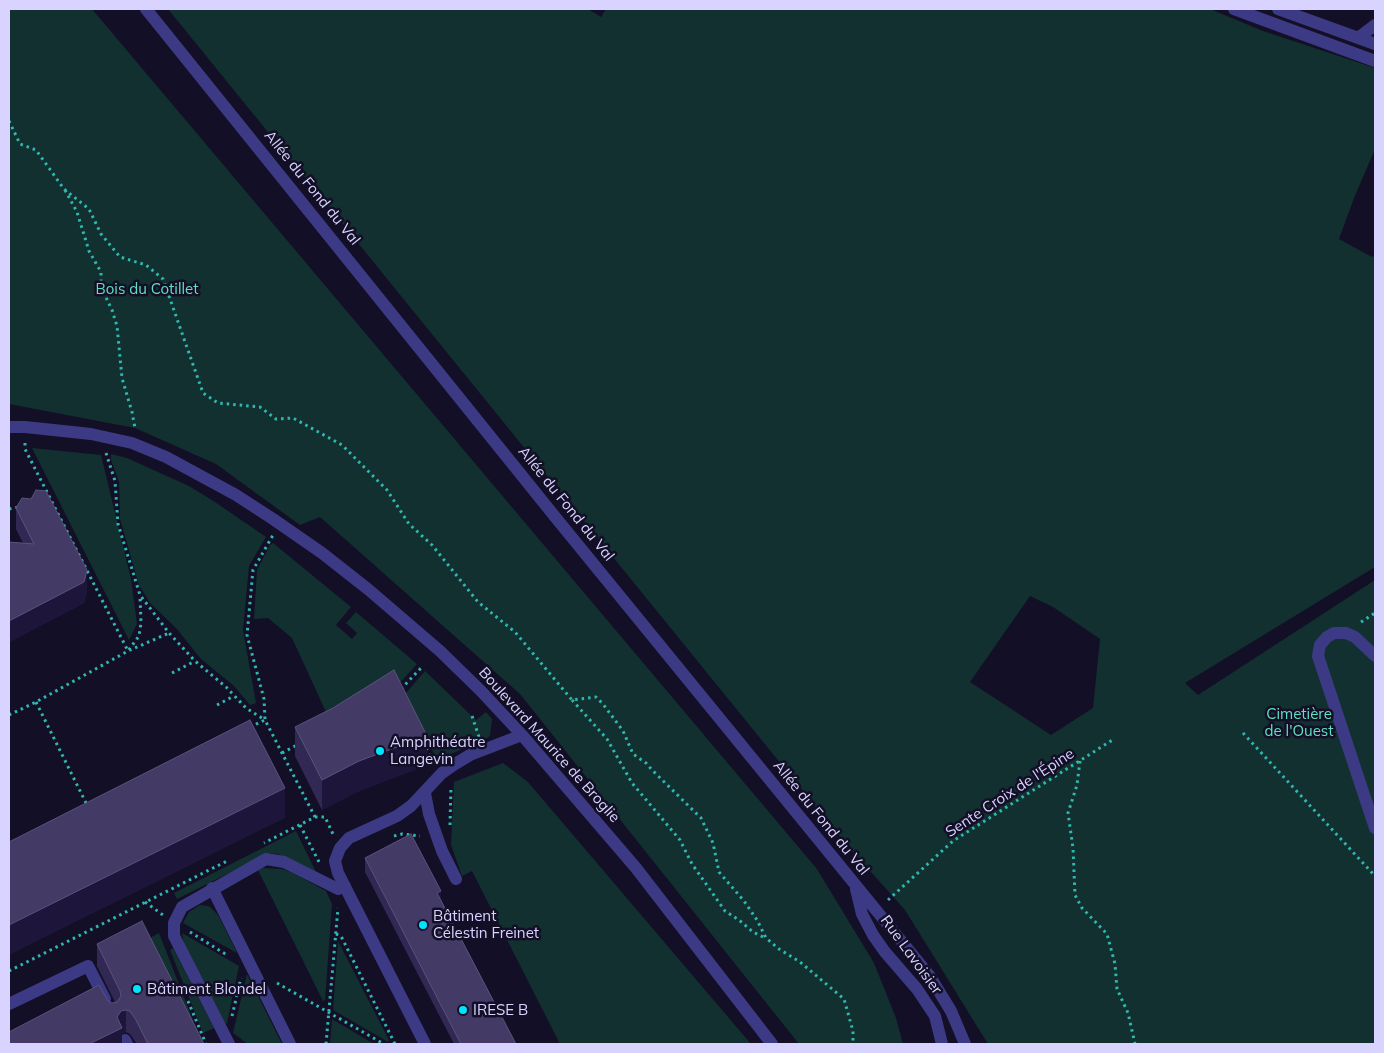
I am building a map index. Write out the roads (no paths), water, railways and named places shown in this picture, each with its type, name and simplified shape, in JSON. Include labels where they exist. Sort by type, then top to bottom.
[{"type":"street","name":"Allée du Fond du Val","points":[[146,9],[556,518],[876,910],[928,976],[956,1021],[966,1044]]},
{"type":"street","points":[[1234,9],[1375,61]]},
{"type":"street","points":[[1278,9],[1375,44]]},
{"type":"street","points":[[1358,38],[1375,25]]},
{"type":"street","name":"Boulevard Maurice de Broglie","points":[[9,427],[25,427],[100,436],[132,443],[166,457],[236,495],[322,553],[407,622],[481,690],[636,868],[772,1044]]},
{"type":"street","points":[[1375,656],[1354,637],[1346,633],[1334,633],[1327,637],[1320,645],[1318,656],[1375,828]]},
{"type":"street","points":[[425,1044],[338,873],[335,861],[340,848],[349,838],[397,816],[411,806],[442,773],[455,764],[522,735]]},
{"type":"street","points":[[424,793],[442,851],[456,879]]},
{"type":"street","points":[[229,1044],[174,936],[174,923],[182,907],[212,888],[266,859],[284,862],[338,889],[345,886]]},
{"type":"street","name":"Rue Lavoisier","points":[[854,884],[862,914],[873,935],[917,989],[935,1016],[942,1044]]},
{"type":"street","points":[[212,888],[290,1044]]},
{"type":"street","points":[[9,1004],[88,966],[109,1008]]},
{"type":"street","name":"Allée du Fond du Val","points":[[956,1021],[957,1044]]},
{"type":"place","name":"Amphithéatre Langevin","points":[[380,751]]},
{"type":"place","name":"Bâtiment Célestin Freinet","points":[[423,925]]},
{"type":"place","name":"Bâtiment Blondel","points":[[137,989]]},
{"type":"place","name":"IRESE B","points":[[463,1010]]},
{"type":"park label","name":"Bois du Cotillet","points":[[147,289]]},
{"type":"park label","name":"Cimetière de l'Ouest","points":[[1299,722]]}]
